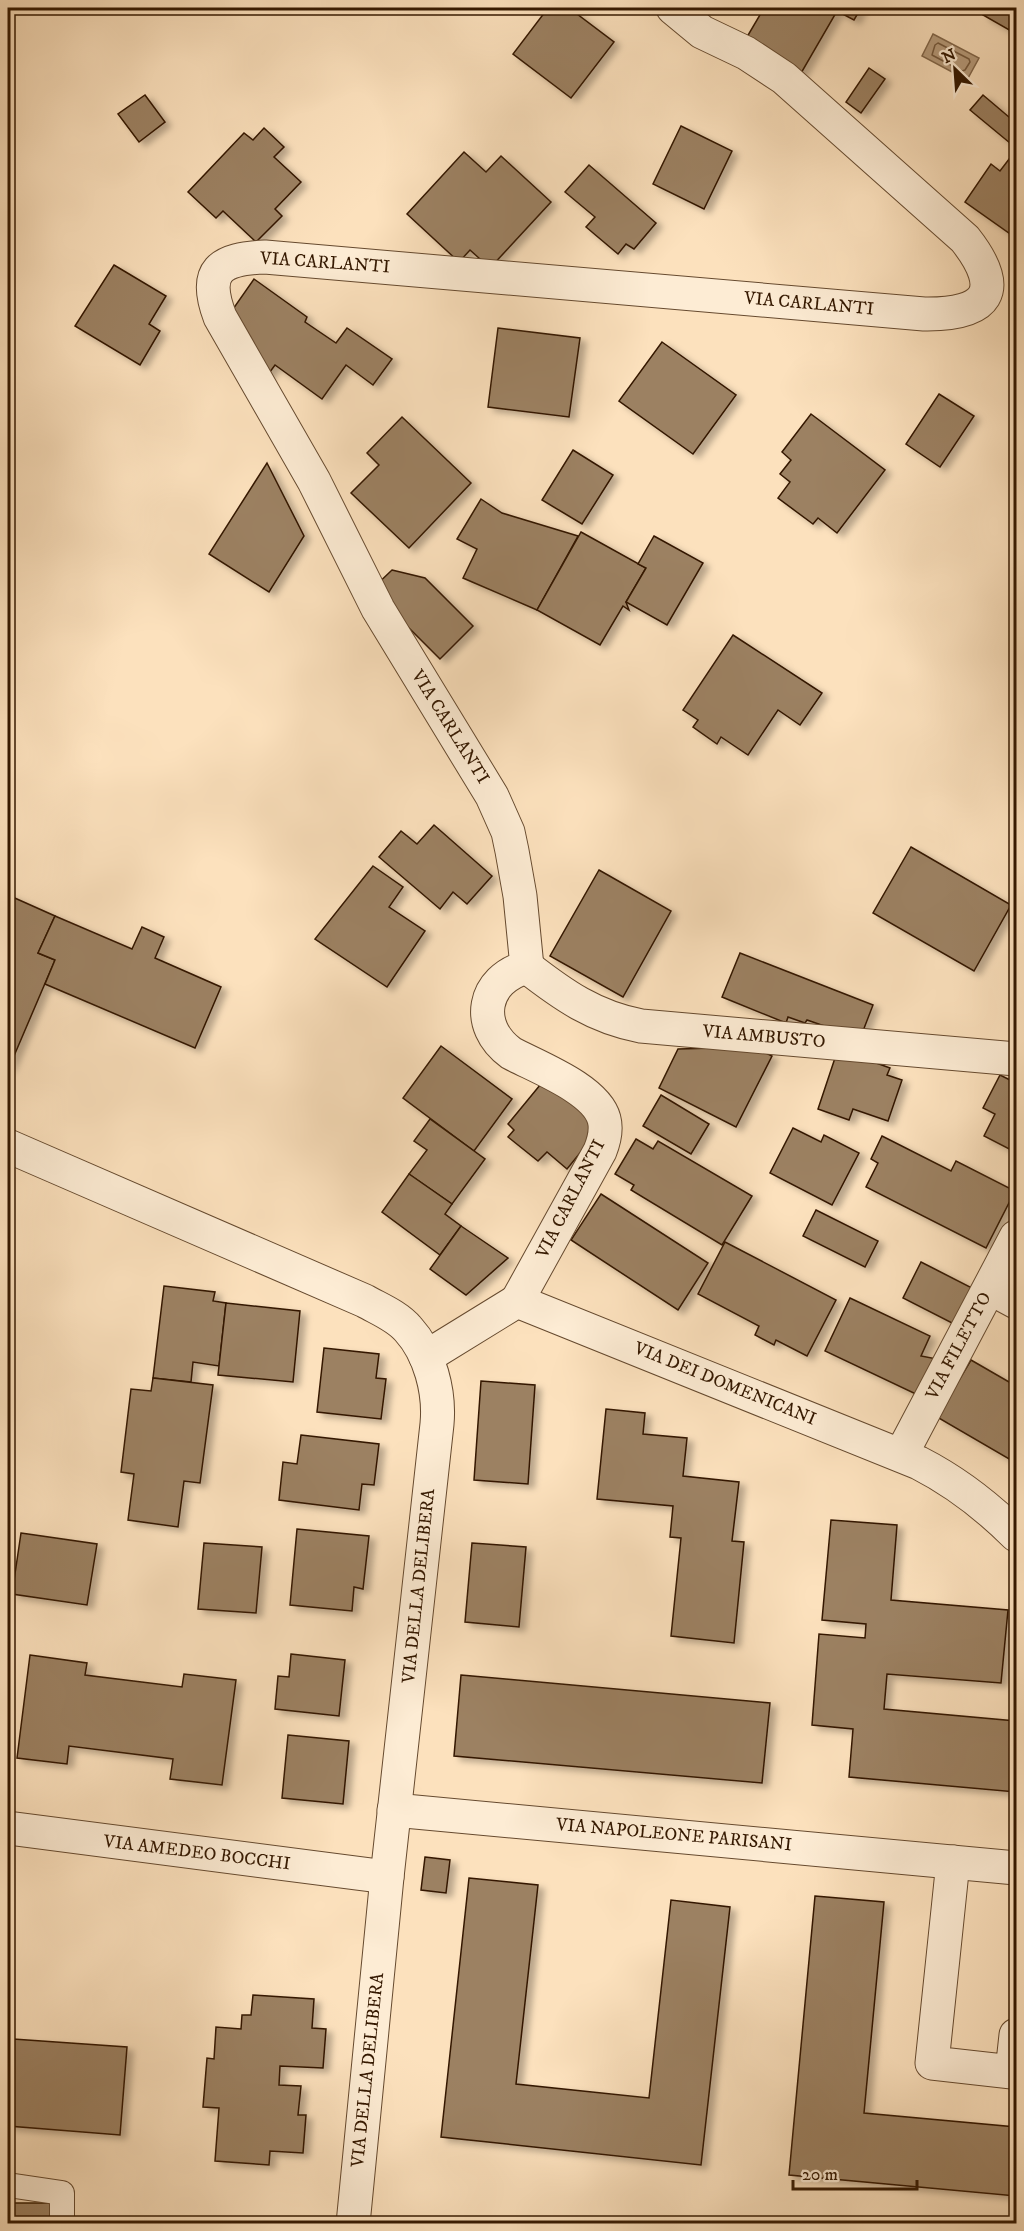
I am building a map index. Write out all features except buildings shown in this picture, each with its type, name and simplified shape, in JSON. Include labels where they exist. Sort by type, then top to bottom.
[{"type":"street","name":"VIA CARLANTI","points":[[517,1301],[600,1151],[605,1130],[604,1119],[599,1107],[580,1089],[511,1053],[493,1035],[488,1020],[488,1005],[493,989],[514,970],[527,967],[518,888],[508,832],[482,777],[378,609],[314,481],[220,317],[212,291],[219,268],[243,258],[265,257],[924,314],[945,315],[961,312],[974,306],[986,296],[988,285],[985,270],[965,239],[784,78],[746,53],[702,32],[673,8]]},
{"type":"street","name":"VIA AMBUSTO","points":[[527,967],[580,1006],[608,1018],[641,1026],[1017,1059]]},
{"type":"street","name":"VIA DELLA DELIBERA","points":[[8,1146],[365,1301],[401,1322],[426,1357],[437,1395],[438,1412],[394,1809],[353,2223]]},
{"type":"street","name":"VIA FILETTO","points":[[902,1455],[1003,1295],[1017,1237]]},
{"type":"street","points":[[426,1357],[517,1301]]},
{"type":"street","name":"VIA DEI DOMENICANI","points":[[517,1301],[902,1455],[956,1483],[1017,1535]]},
{"type":"street","name":"VIA NAPOLEONE PARISANI","points":[[394,1809],[1017,1868]]},
{"type":"street","name":"VIA AMEDEO BOCCHI","points":[[8,1828],[387,1877]]},
{"type":"street","points":[[953,1862],[932,2063],[1012,2072],[1017,2035]]},
{"type":"lane","points":[[8,2185],[63,2193],[62,2223]]},
{"type":"water","points":[[933,34],[979,58],[967,80],[922,56]]}]
